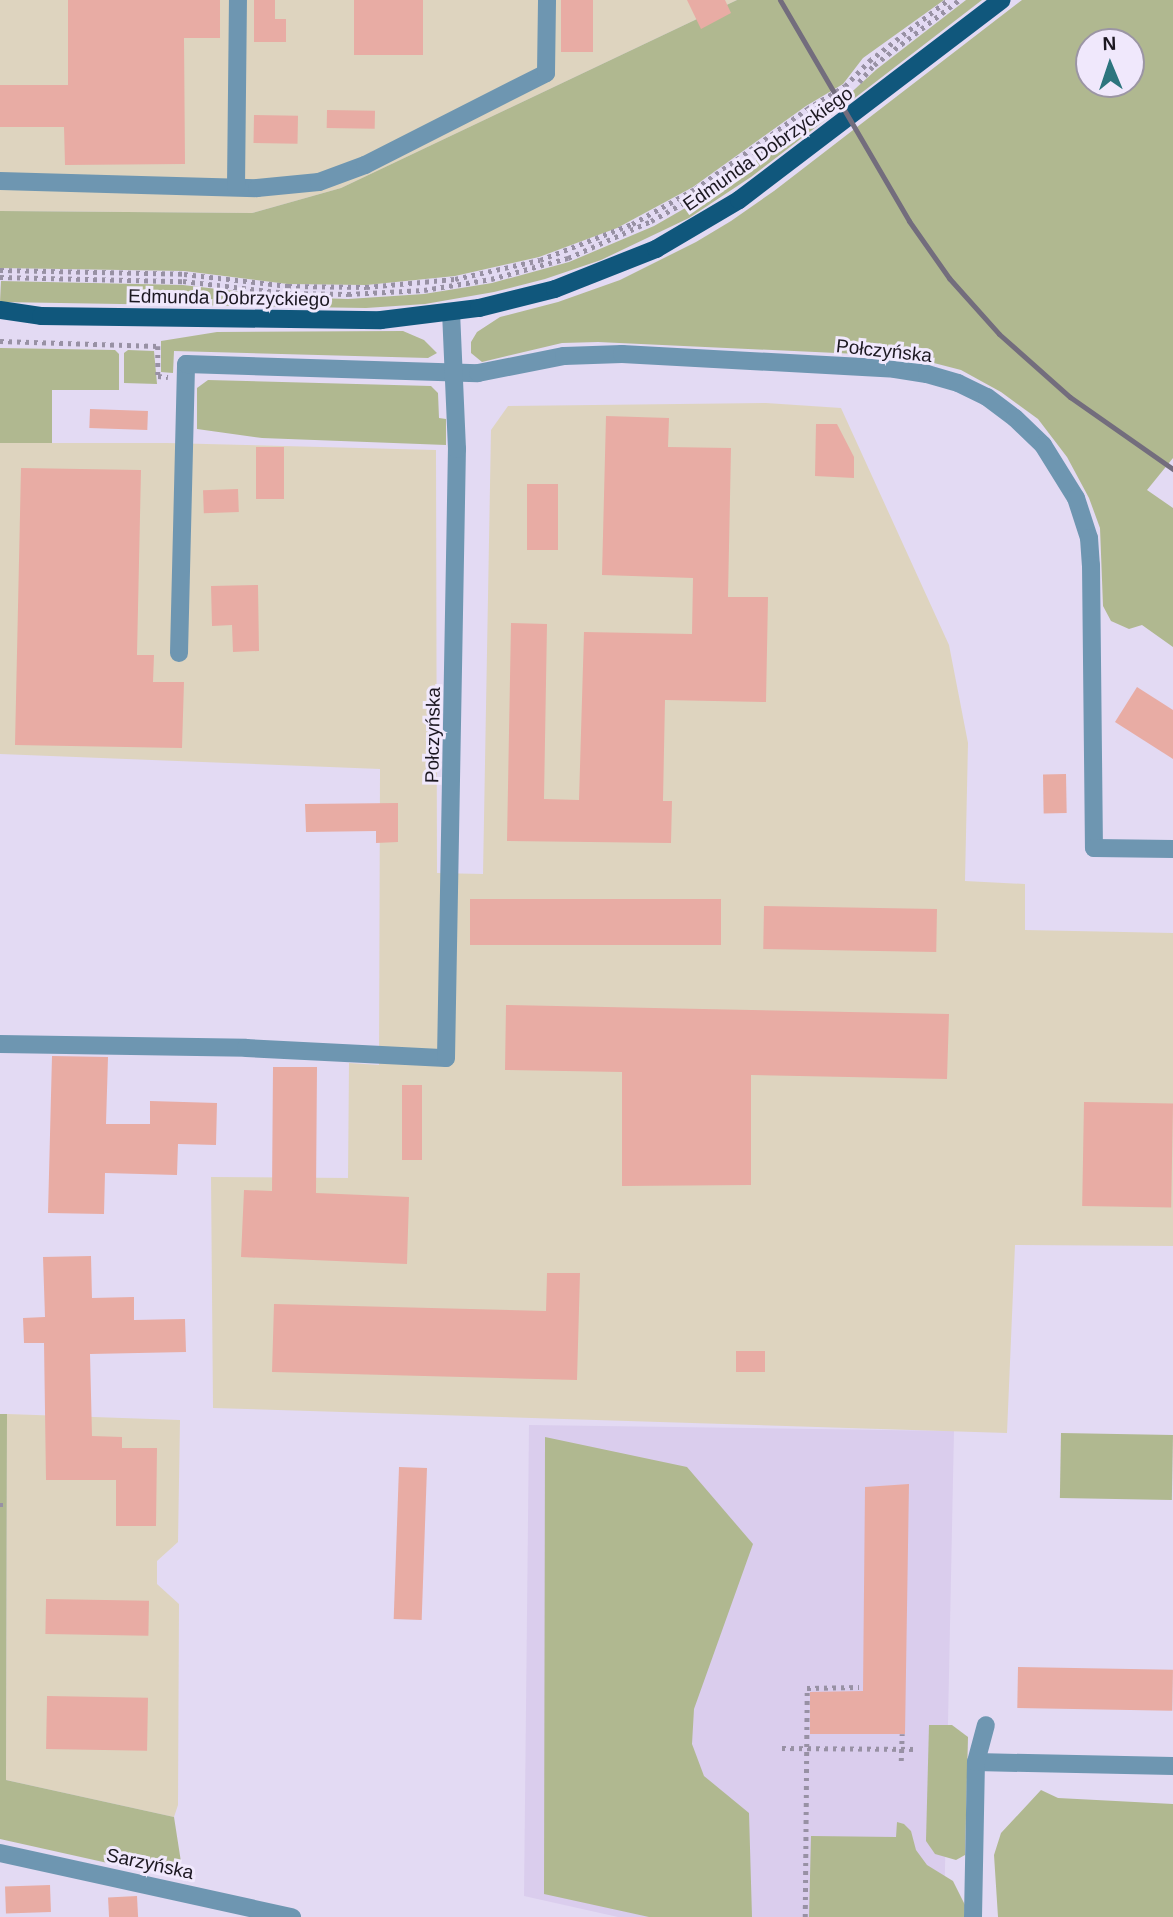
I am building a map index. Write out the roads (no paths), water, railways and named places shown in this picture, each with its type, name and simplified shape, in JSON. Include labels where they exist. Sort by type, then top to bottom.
[{"type":"main road","name":"Edmunda Dobrzyckiego","points":[[0,310],[35,316],[381,320],[451,313],[523,298],[587,278],[688,231],[766,181],[1002,0]]},
{"type":"main road","name":"Edmunda Dobrzyckiego","points":[[0,322],[35,316]]},
{"type":"street","points":[[236,187],[238,0]]},
{"type":"street","points":[[0,181],[236,187],[284,187],[319,182],[365,165],[546,73],[547,0]]},
{"type":"street","name":"Połczyńska","points":[[0,1044],[246,1048],[446,1058],[456,658],[457,449],[451,313]]},
{"type":"street","name":"Połczyńska","points":[[454,372],[494,372],[564,356],[622,354],[895,369],[958,383],[986,397],[1015,418],[1043,445],[1066,478],[1085,519],[1089,538],[1094,848],[1173,849]]},
{"type":"street","points":[[180,653],[186,363],[454,372]]},
{"type":"street","points":[[972,1917],[976,1762],[986,1725]]},
{"type":"street","points":[[976,1762],[1173,1766]]},
{"type":"street","name":"Sarzyńska","points":[[0,1853],[292,1917]]},
{"type":"railway","points":[[780,0],[909,221],[949,278],[999,334],[1070,397],[1173,469]]}]
